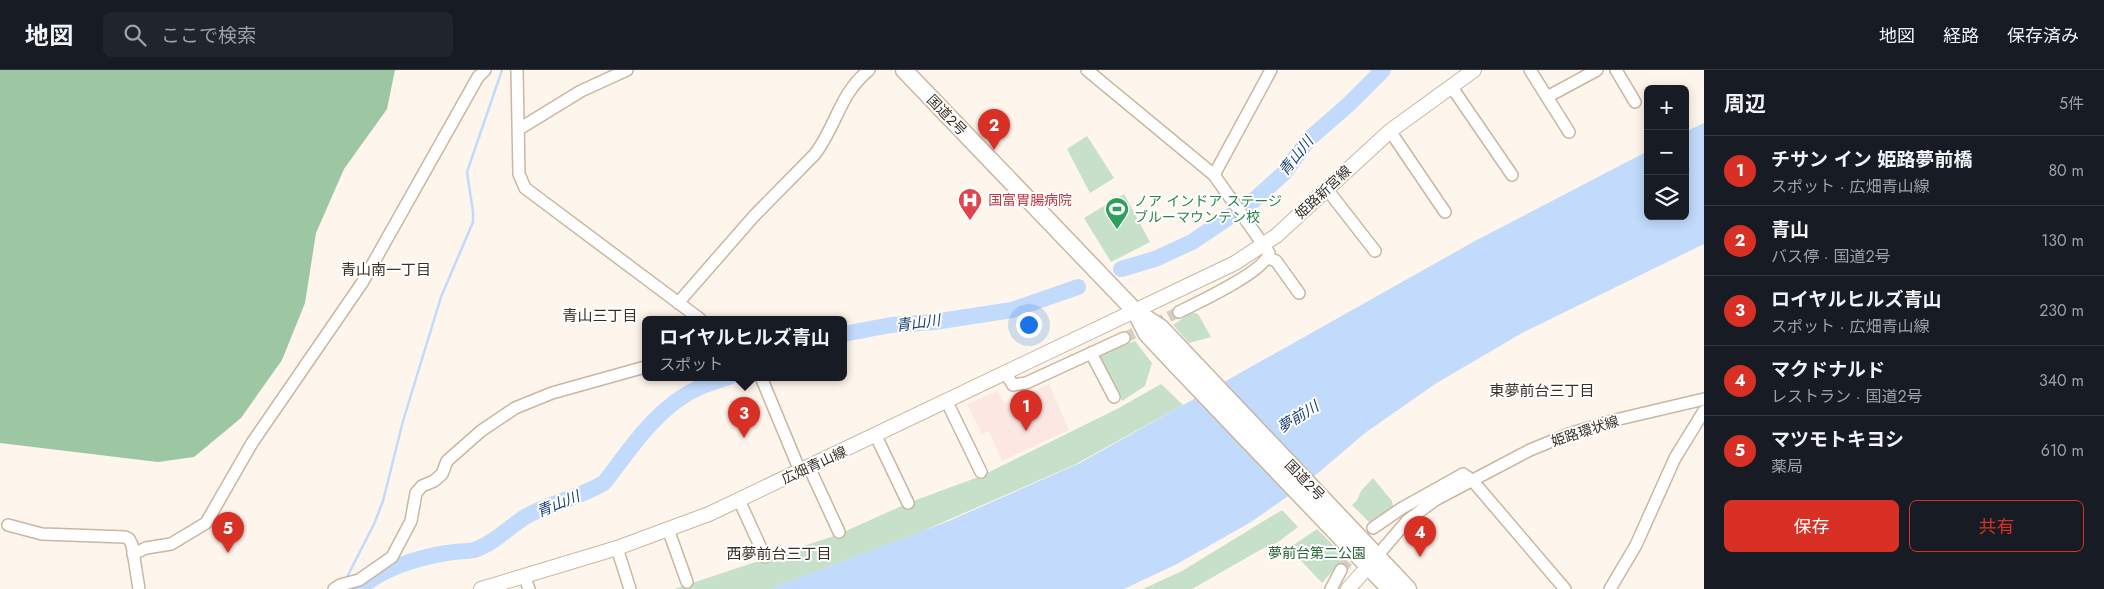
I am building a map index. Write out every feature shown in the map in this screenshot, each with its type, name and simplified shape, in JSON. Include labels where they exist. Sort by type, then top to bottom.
[{"type":"highway","name":"国道2号","points":[[904,70],[1134,311],[1160,328],[1182,361],[1373,561],[1408,589]]},
{"type":"highway","name":"国道2号","points":[[1373,561],[1390,589]]},
{"type":"main road","name":"姫路新宮線","points":[[1134,311],[1235,263],[1266,251],[1295,218],[1390,131],[1474,70]]},
{"type":"main road","name":"広畑青山線","points":[[481,589],[526,582],[668,529],[739,500],[1006,374],[1134,311]]},
{"type":"main road","points":[[1348,589],[1373,561]]},
{"type":"street","points":[[133,554],[146,548],[171,544],[206,523],[252,443],[362,283],[478,77],[484,70]]},
{"type":"street","points":[[517,70],[520,129],[519,174],[525,188],[695,316]]},
{"type":"street","points":[[520,129],[581,91],[627,70]]},
{"type":"street","points":[[678,303],[754,216],[816,154],[846,94],[857,80],[869,70]]},
{"type":"street","points":[[1087,70],[1214,175],[1266,251],[1276,261],[1299,293]]},
{"type":"street","points":[[1214,175],[1271,70]]},
{"type":"street","points":[[1530,70],[1569,132]]},
{"type":"street","points":[[1547,97],[1598,70]]},
{"type":"street","points":[[1616,70],[1634,102]]},
{"type":"street","points":[[1451,86],[1512,175]]},
{"type":"street","points":[[1390,131],[1445,212]]},
{"type":"street","points":[[1326,188],[1376,251]]},
{"type":"street","points":[[1179,312],[1243,278],[1266,251]]},
{"type":"street","points":[[1006,374],[1012,385],[1026,383],[1124,338]]},
{"type":"street","points":[[1091,353],[1114,397]]},
{"type":"street","points":[[337,587],[355,582],[374,571],[392,557],[411,521],[416,493],[422,486],[434,481],[442,474],[447,461],[481,431],[515,408],[552,393],[642,368]]},
{"type":"street","points":[[763,381],[804,469],[839,532]]},
{"type":"street","name":"姫路環状線","points":[[1373,561],[1407,521],[1435,500],[1530,450],[1569,434],[1614,420],[1704,399]]},
{"type":"street","points":[[947,402],[981,472]]},
{"type":"street","points":[[1610,589],[1636,545],[1675,458],[1704,411]]},
{"type":"street","points":[[876,436],[908,503]]},
{"type":"street","points":[[1373,528],[1402,508],[1463,474],[1472,480],[1565,589]]},
{"type":"street","points":[[739,500],[765,557]]},
{"type":"street","points":[[8,525],[42,534],[125,537],[129,539],[132,545],[139,589]]},
{"type":"street","points":[[668,529],[687,582]]},
{"type":"street","points":[[617,548],[630,589]]},
{"type":"street","points":[[1331,589],[1341,570]]},
{"type":"shaded area","points":[[1049,384],[1069,430],[1002,461],[989,431],[982,434],[967,404],[998,391],[1003,402],[1014,404],[1029,393]]},
{"type":"green space","points":[[0,70],[395,70],[387,109],[344,169],[316,233],[305,303],[282,360],[241,418],[194,457],[158,462],[0,443]]},
{"type":"green space","name":"ノア インドア ステージ ブルーマウンテン校","points":[[1087,136],[1114,178],[1090,193],[1067,149]]},
{"type":"green space","name":"ノア インドア ステージ ブルーマウンテン校","points":[[1124,194],[1150,242],[1111,262],[1084,218]]},
{"type":"green space","points":[[1192,312],[1198,314],[1211,337],[1189,343],[1173,325]]},
{"type":"green space","points":[[1135,341],[1152,363],[1145,386],[1122,401],[1098,355]]},
{"type":"green space","points":[[1161,384],[1183,405],[1074,465],[916,534],[770,589],[674,589],[837,535],[908,503],[981,476],[1119,408]]},
{"type":"green space","name":"夢前台第二公園","points":[[1373,478],[1392,501],[1393,507],[1370,523],[1352,505]]},
{"type":"green space","points":[[1282,510],[1298,527],[1278,542],[1260,550],[1192,589],[1143,589],[1182,571]]},
{"type":"green space","name":"夢前台第二公園","points":[[1317,529],[1345,557],[1322,583],[1289,548]]},
{"type":"water","name":"夢前川","points":[[1704,123],[1704,244],[1522,333],[1435,384],[1365,433],[1304,485],[1251,522],[1177,564],[1124,589],[770,589],[949,521],[1080,463],[1475,241],[1644,153],[1644,220],[1689,220],[1689,130]]},
{"type":"waterway","points":[[345,581],[374,524],[383,501],[403,421],[441,297],[473,222],[467,172],[502,70]]},
{"type":"waterway","name":"青山川","points":[[1121,269],[1155,259],[1192,242],[1253,201],[1284,173],[1309,139],[1349,104],[1383,70]]},
{"type":"waterway","name":"青山川","points":[[847,333],[891,325],[934,322],[1012,310],[1078,287]]},
{"type":"waterway","name":"青山川","points":[[360,589],[368,582],[400,565],[450,552],[471,551],[481,548],[525,517],[545,507],[586,492],[605,482],[647,428],[659,416],[685,395],[717,381]]},
{"type":"tunnel","points":[[1124,338],[1179,312]]},
{"type":"tunnel","points":[[1341,570],[1373,528]]},
{"type":"place","name":"青山","points":[[994,150]]},
{"type":"place","name":"国富胃腸病院","points":[[970,221]]},
{"type":"place","name":"ノア インドア ステージ ブルーマウンテン校","points":[[1117,230]]},
{"type":"place","name":"チサン イン 姫路夢前橋","points":[[1026,431]]},
{"type":"place","name":"ロイヤルヒルズ青山","points":[[744,438]]},
{"type":"place","name":"マツモトキヨシ","points":[[228,553]]},
{"type":"place","name":"マクドナルド","points":[[1420,557]]},
{"type":"district","name":"青山南一丁目","points":[[386,270]]},
{"type":"district","name":"青山三丁目","points":[[600,316]]},
{"type":"district","name":"東夢前台三丁目","points":[[1542,391]]},
{"type":"district","name":"西夢前台三丁目","points":[[779,554]]}]
